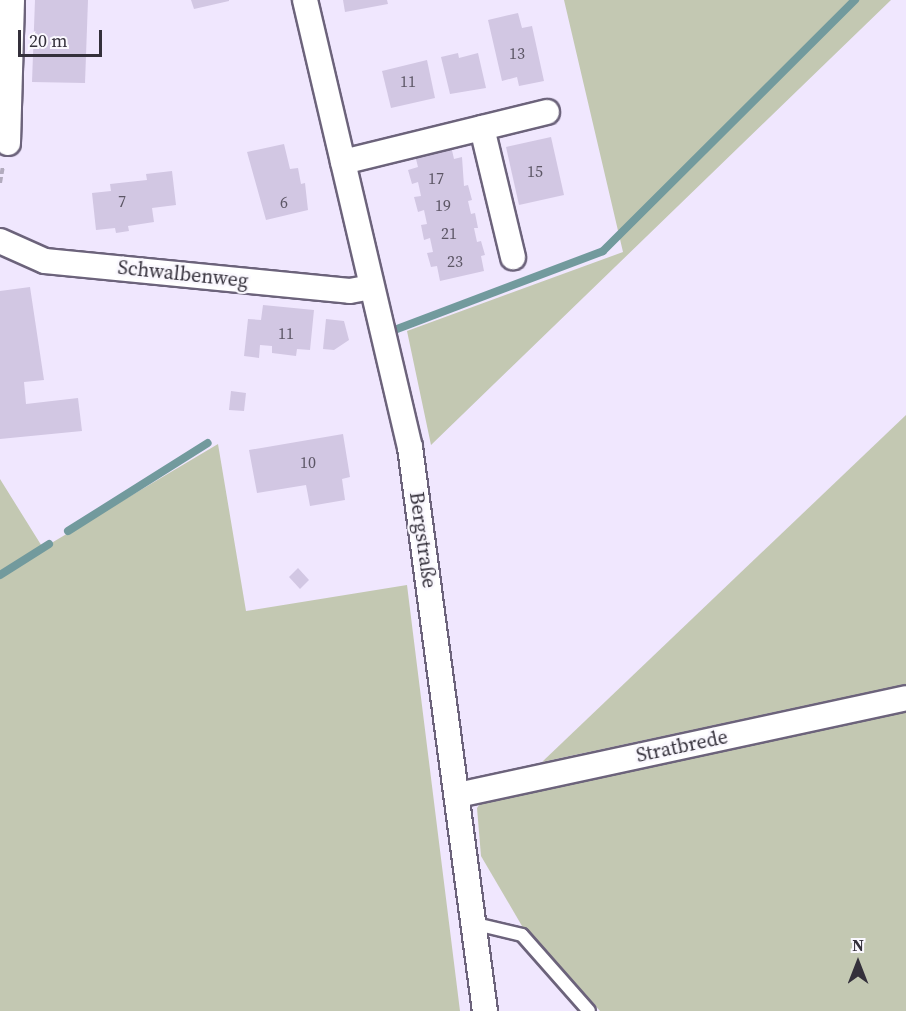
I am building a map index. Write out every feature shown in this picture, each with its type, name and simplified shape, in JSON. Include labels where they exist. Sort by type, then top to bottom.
[{"type":"street","points":[[8,144],[12,0]]},
{"type":"street","name":"Bergstraße","points":[[305,0],[370,287],[410,447],[476,924],[485,1011]]},
{"type":"street","points":[[343,162],[547,112]]},
{"type":"street","points":[[482,128],[513,257]]},
{"type":"street","name":"Schwalbenweg","points":[[0,241],[45,261],[350,291],[370,287]]},
{"type":"street","name":"Stratbrede","points":[[458,795],[906,698]]},
{"type":"lane","points":[[476,924],[522,935],[590,1011]]},
{"type":"green space","points":[[564,0],[891,0],[431,445],[407,331],[623,252]]},
{"type":"green space","points":[[906,415],[906,684],[542,762]]},
{"type":"green space","points":[[218,444],[246,611],[407,585],[460,1011],[0,1011],[0,479],[43,548]]},
{"type":"green space","points":[[906,707],[906,1011],[600,1011],[522,926],[481,856],[477,808],[485,797]]},
{"type":"building","points":[[35,0],[88,0],[85,83],[32,82]]},
{"type":"building","points":[[191,0],[229,0],[229,1],[194,9]]},
{"type":"building","points":[[343,0],[387,0],[388,4],[345,12]]},
{"type":"building","points":[[518,13],[522,28],[532,26],[544,81],[519,86],[517,77],[502,81],[488,20]]},
{"type":"building","points":[[458,53],[459,58],[478,53],[486,88],[450,94],[441,57]]},
{"type":"building","points":[[427,60],[435,98],[391,108],[382,71]]},
{"type":"building","points":[[551,137],[564,195],[519,205],[506,147]]},
{"type":"building","points":[[284,144],[290,169],[298,168],[301,184],[305,183],[308,210],[266,220],[247,152]]},
{"type":"building","points":[[451,146],[454,159],[462,157],[464,186],[468,185],[472,200],[468,201],[471,214],[475,213],[478,228],[474,228],[477,242],[481,241],[485,255],[481,256],[484,271],[440,281],[437,266],[431,267],[427,253],[433,252],[430,238],[424,240],[421,225],[427,224],[424,210],[418,212],[414,197],[421,196],[418,182],[412,184],[408,170],[418,167],[415,155]]},
{"type":"building","points":[[172,171],[176,205],[152,208],[154,222],[128,226],[129,231],[116,233],[115,228],[96,230],[92,193],[111,191],[110,184],[147,180],[146,174]]},
{"type":"building","points":[[30,287],[44,380],[24,382],[26,404],[78,398],[82,431],[0,439],[0,291]]},
{"type":"building","points":[[263,305],[314,310],[310,350],[297,349],[296,356],[272,353],[272,346],[260,345],[259,358],[244,356],[248,319],[261,320]]},
{"type":"building","points":[[326,319],[344,321],[349,340],[334,350],[323,349]]},
{"type":"building","points":[[231,391],[246,393],[244,411],[229,410]]},
{"type":"building","points":[[343,434],[350,477],[342,479],[345,500],[310,506],[306,485],[257,493],[249,450]]},
{"type":"building","points":[[298,568],[309,580],[300,589],[289,577]]},
{"type":"waterway","points":[[397,329],[603,251],[855,0]]},
{"type":"waterway","points":[[68,531],[208,443]]},
{"type":"waterway","points":[[0,575],[49,544]]}]
